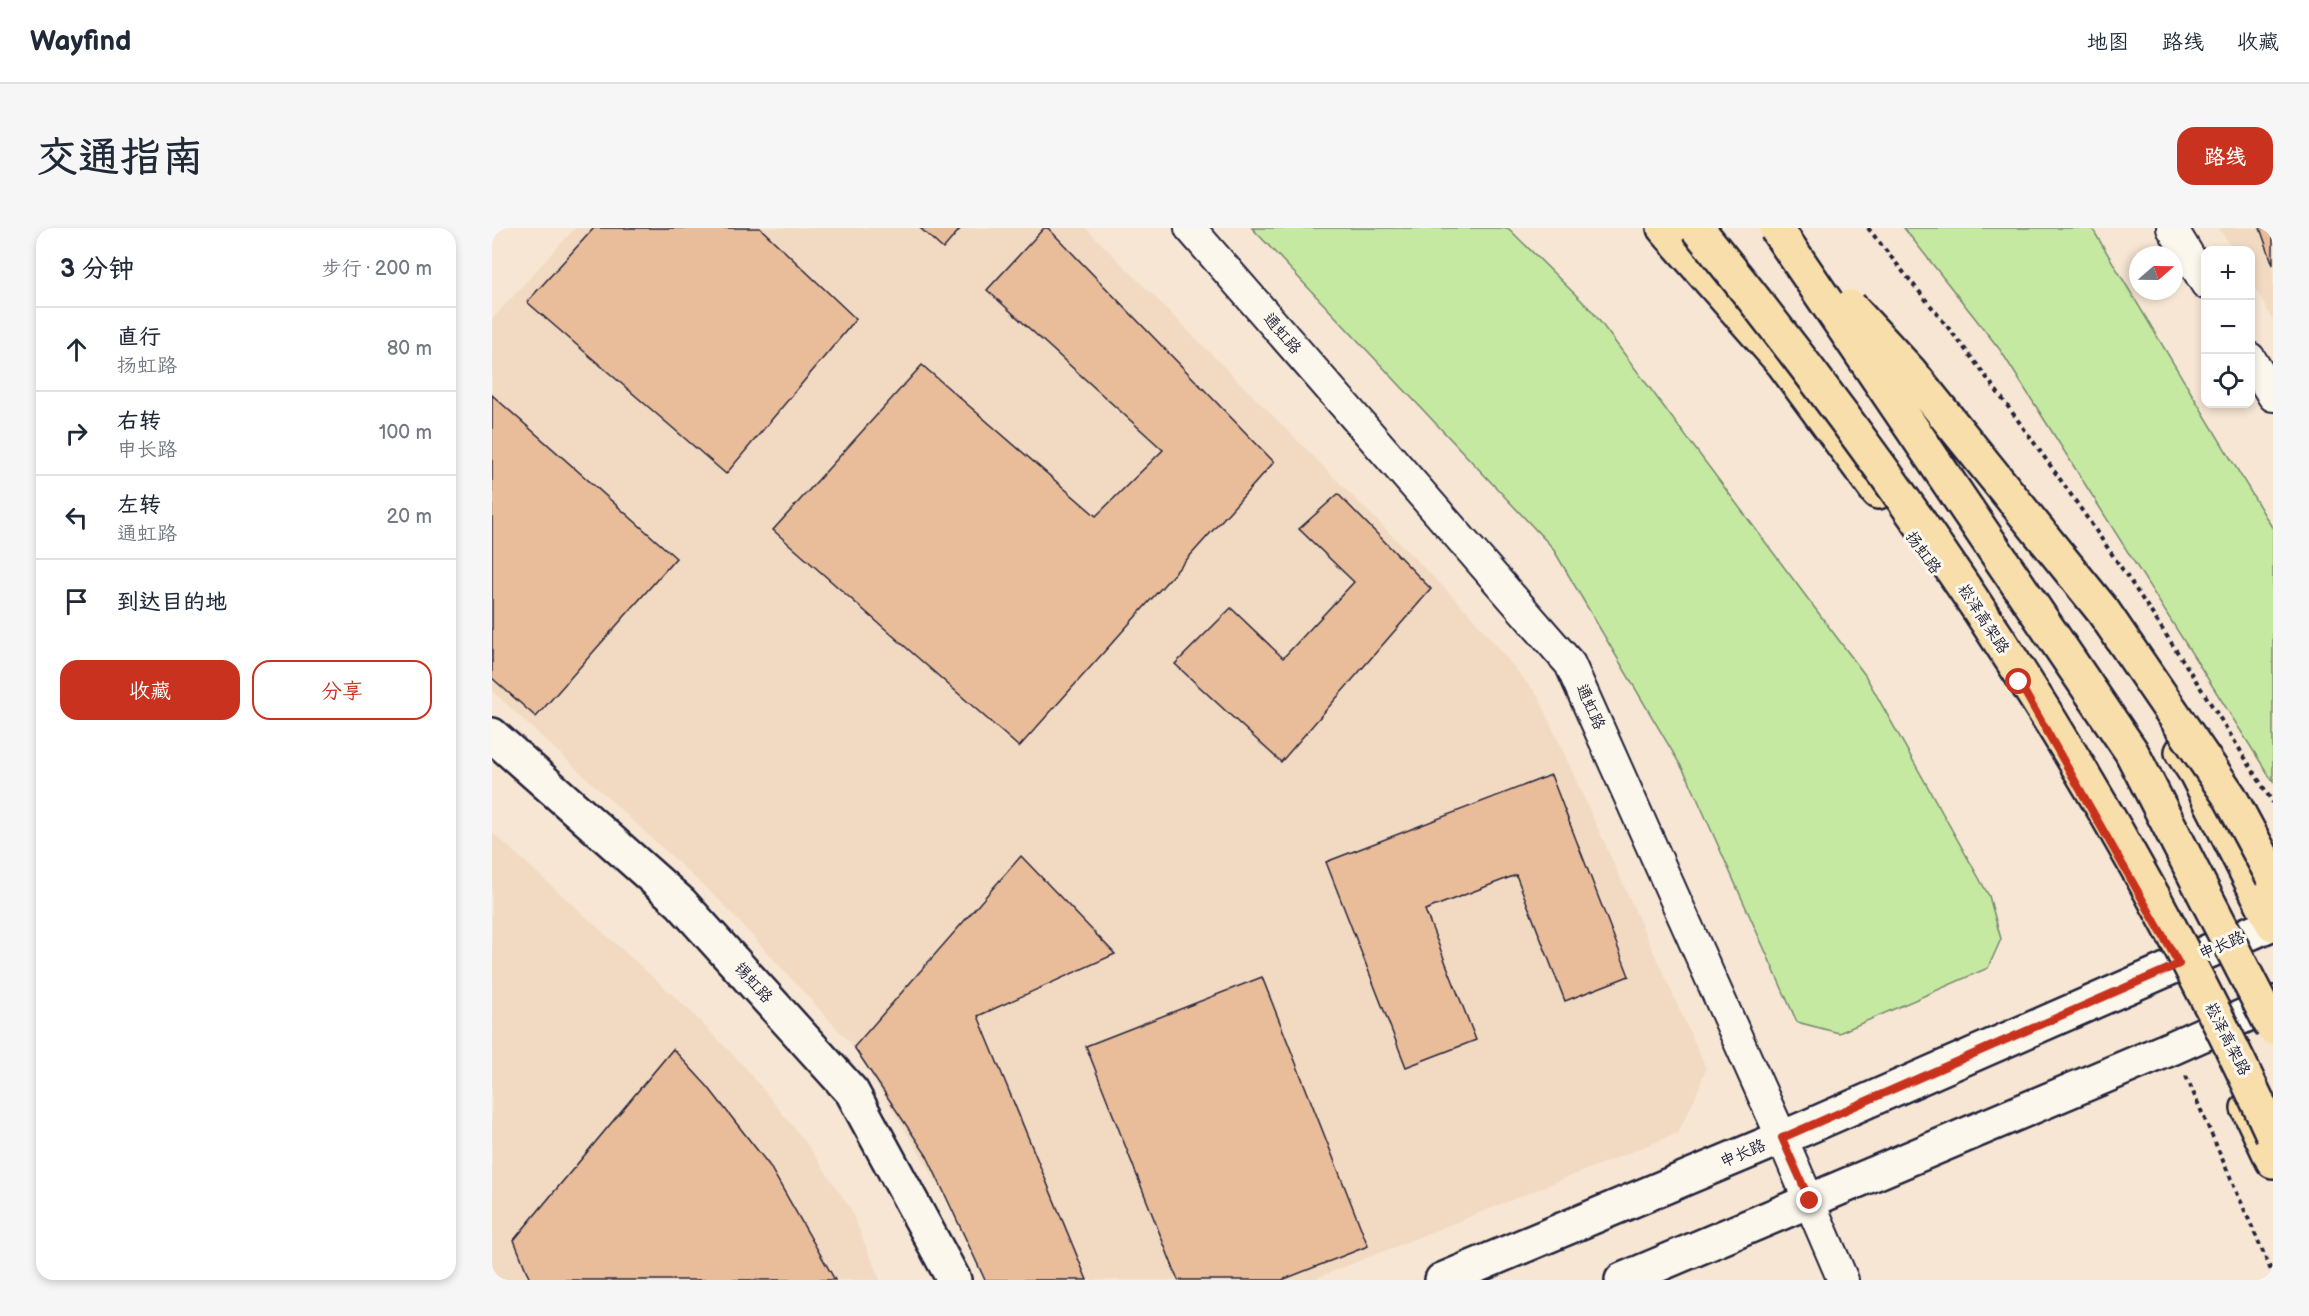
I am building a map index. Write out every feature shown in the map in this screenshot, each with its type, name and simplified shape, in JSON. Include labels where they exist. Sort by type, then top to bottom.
[{"type":"main road","name":"扬虹路","points":[[1664,228],[1783,363],[2019,682],[2179,964],[2273,1161]]},
{"type":"main road","name":"崧泽高架路","points":[[1697,228],[1761,307],[1878,464],[1980,613],[2065,745],[2163,915],[2237,1057],[2273,1135]]},
{"type":"main road","points":[[1777,228],[1911,373],[2103,611],[2230,797],[2273,877]]},
{"type":"main road","points":[[1777,228],[2018,514],[2196,773],[2273,924]]},
{"type":"main road","points":[[1777,228],[2131,751],[2273,1028]]},
{"type":"main road","name":"锡虹路","points":[[492,735],[681,903],[852,1092],[954,1280]]},
{"type":"main road","name":"申长路","points":[[1442,1280],[1782,1138],[2273,924]]},
{"type":"main road","points":[[1622,1280],[2212,1031],[2273,1003]]},
{"type":"street","name":"通虹路","points":[[1190,228],[1570,664],[1810,1201],[1843,1280]]},
{"type":"street","points":[[2172,228],[2201,277]]},
{"type":"street","points":[[2255,366],[2273,396]]},
{"type":"path","points":[[1868,228],[1980,369],[2084,511],[2214,707],[2273,804]]},
{"type":"path","points":[[2174,1047],[2273,1275]]},
{"type":"shaded area","points":[[575,228],[1086,228],[1468,612],[1538,696],[1706,1068],[1696,1096],[1678,1133],[1312,1280],[985,1280],[947,1198],[854,1047],[720,901],[492,691],[492,319]]},
{"type":"shaded area","points":[[2219,228],[2273,228],[2273,320],[2255,288],[2255,246],[2230,246]]},
{"type":"shaded area","points":[[492,832],[688,1009],[745,1067],[807,1144],[850,1208],[880,1280],[492,1280]]},
{"type":"green space","points":[[1252,228],[1508,228],[1592,311],[1865,675],[1989,896],[2001,939],[1988,968],[1839,1033],[1797,1022],[1688,778],[1552,547]]},
{"type":"green space","points":[[1904,228],[2092,228],[2129,290],[2129,300],[2135,300],[2273,529],[2273,782],[2001,351]]},
{"type":"building","points":[[594,228],[760,228],[856,319],[726,474],[527,302]]},
{"type":"building","points":[[920,228],[961,228],[943,249]]},
{"type":"building","points":[[1044,228],[1048,228],[1274,462],[1019,747],[773,530],[922,365],[1096,516],[1163,450],[987,290]]},
{"type":"building","points":[[2260,228],[2273,228],[2273,265]]},
{"type":"building","points":[[492,395],[676,558],[536,717],[492,678]]},
{"type":"building","points":[[1338,494],[1431,589],[1281,762],[1175,664],[1231,608],[1283,658],[1354,582],[1299,529]]},
{"type":"building","points":[[1551,775],[1629,976],[1565,1001],[1516,875],[1425,910],[1476,1040],[1406,1067],[1326,862]]},
{"type":"building","points":[[1021,856],[1115,954],[978,1016],[1087,1280],[985,1280],[927,1156],[854,1047]]},
{"type":"building","points":[[1262,977],[1368,1246],[1282,1280],[1178,1280],[1086,1046]]},
{"type":"building","points":[[673,1049],[708,1087],[769,1165],[835,1280],[530,1280],[514,1240]]},
{"type":"route","points":[[1810,1201],[1782,1138],[2179,964],[2019,682]]}]
